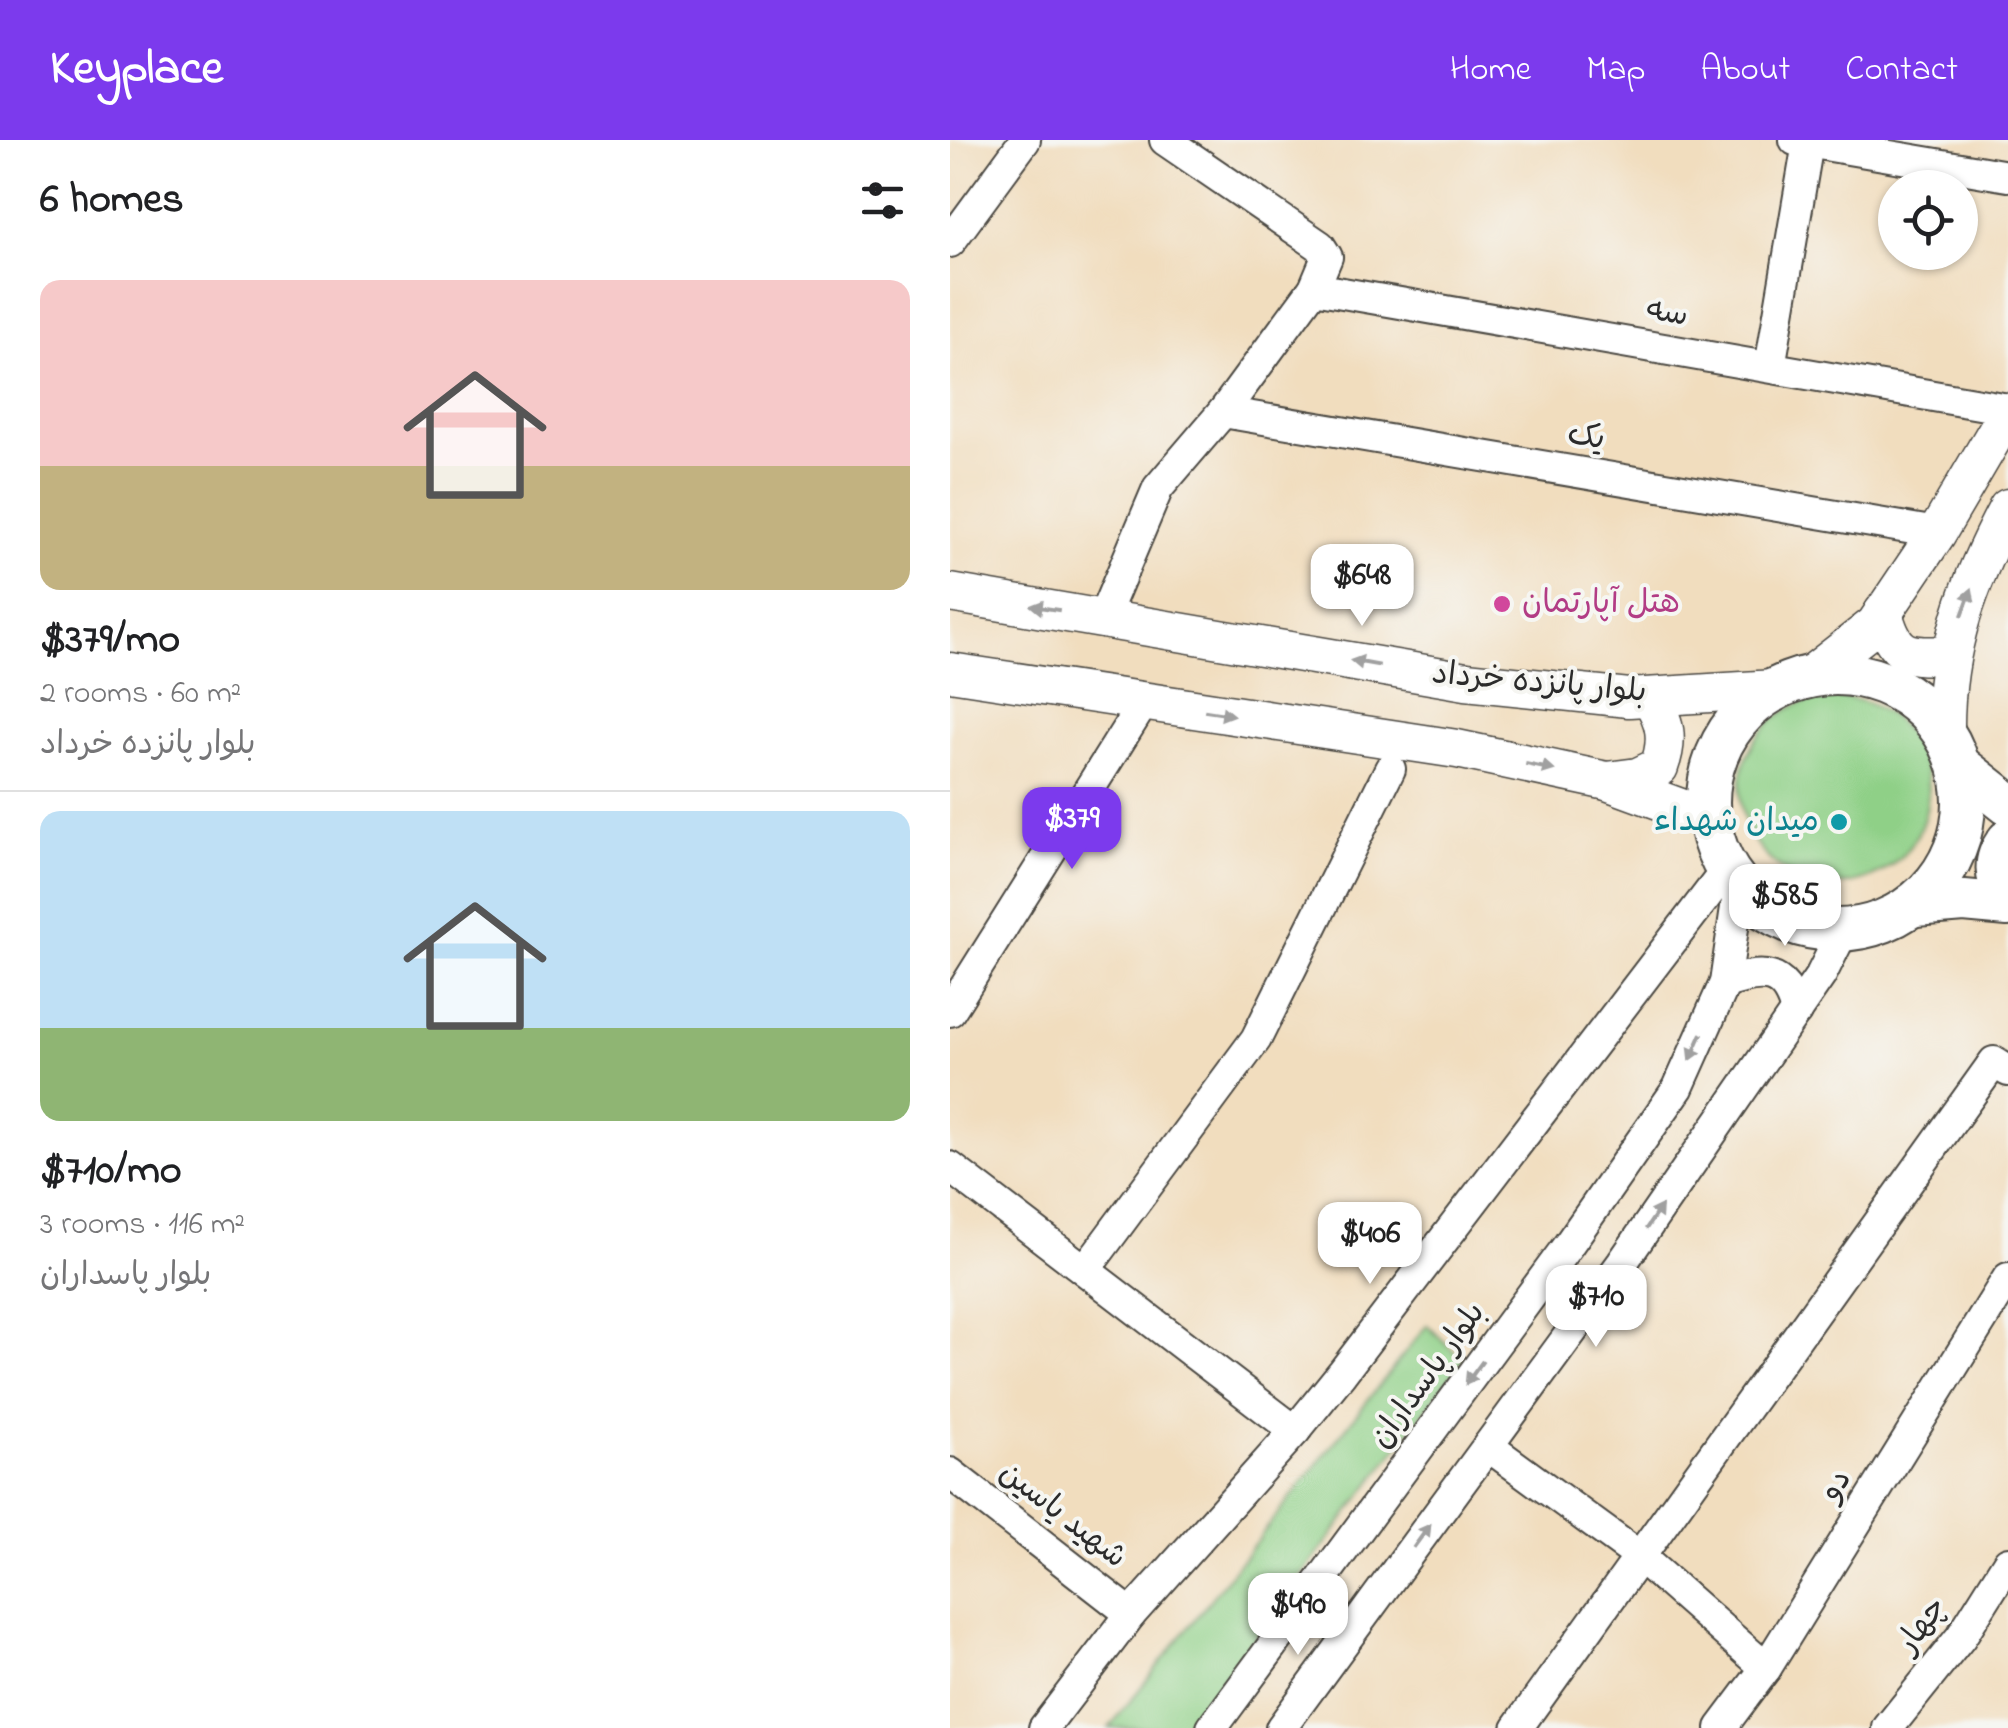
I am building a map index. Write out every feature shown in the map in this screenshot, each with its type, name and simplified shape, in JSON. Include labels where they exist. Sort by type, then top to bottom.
[{"type":"highway","points":[[1953,749],[1966,805],[1959,843],[1942,877],[1914,904],[1881,923],[1843,930],[1804,927],[1769,912],[1733,878],[1718,854],[1708,818],[1709,779],[1721,743],[1743,711],[1793,682],[1849,674],[1887,683],[1920,703],[1953,749],[2008,804]]},
{"type":"highway","points":[[2008,840],[1996,870],[2008,896]]},
{"type":"highway","points":[[1914,904],[1964,901],[2008,905]]},
{"type":"main road","points":[[1793,682],[1875,625],[1937,533],[2008,411]]},
{"type":"main road","points":[[1953,749],[1945,696],[1950,655],[1986,550],[2008,508]]},
{"type":"main road","name":"بلوار پانزده خرداد","points":[[950,593],[1466,681],[1629,698],[1793,682]]},
{"type":"main road","points":[[1883,613],[1890,638],[1901,650],[1950,655]]},
{"type":"main road","points":[[950,672],[1458,750],[1607,780],[1708,818]]},
{"type":"main road","points":[[1607,780],[1638,777],[1659,767],[1666,747],[1663,716],[1650,697]]},
{"type":"street","points":[[951,240],[1025,140]]},
{"type":"street","points":[[1103,618],[1158,488],[1223,412],[1314,288],[1326,257],[1320,246],[1165,140]]},
{"type":"street","points":[[1770,367],[1802,141],[1844,144],[2008,176]]},
{"type":"street","name":"سه","points":[[1314,288],[2008,411]]},
{"type":"street","name":"یک","points":[[1223,412],[1937,533]]},
{"type":"street","points":[[950,1011],[1144,702]]},
{"type":"street","points":[[1084,1270],[1256,1038],[1390,770]]},
{"type":"street","points":[[1044,1728],[1131,1614],[1295,1431],[1733,878]]},
{"type":"street","name":"بلوار پاسداران","points":[[1212,1728],[1570,1244],[1678,1088],[1725,983],[1733,878]]},
{"type":"street","points":[[1281,1728],[1622,1263],[1821,976],[1843,930]]},
{"type":"street","points":[[1725,983],[1754,974],[1773,977],[1790,991],[1796,1012]]},
{"type":"street","points":[[1517,1728],[1994,1062],[2008,1071]]},
{"type":"street","points":[[950,1167],[1295,1431]]},
{"type":"street","name":"دو","points":[[1721,1728],[1766,1668],[2008,1278]]},
{"type":"street","points":[[1488,1446],[1640,1557],[1766,1668]]},
{"type":"street","name":"شهید یاسین","points":[[950,1474],[1131,1614]]},
{"type":"street","name":"چهار","points":[[1888,1728],[1961,1638],[2008,1562]]},
{"type":"street","points":[[1294,1618],[1338,1651]]},
{"type":"green space","points":[[1834,697],[1870,704],[1901,724],[1921,755],[1928,791],[1921,827],[1901,858],[1870,878],[1834,885],[1798,878],[1767,858],[1747,827],[1740,791],[1747,755],[1767,724],[1798,704]]},
{"type":"green space","points":[[1427,1325],[1463,1360],[1188,1728],[1109,1728]]},
{"type":"place","name":"هتل آپارتمان","points":[[1502,604]]},
{"type":"place","name":"میدان شهداء","points":[[1839,822]]}]
